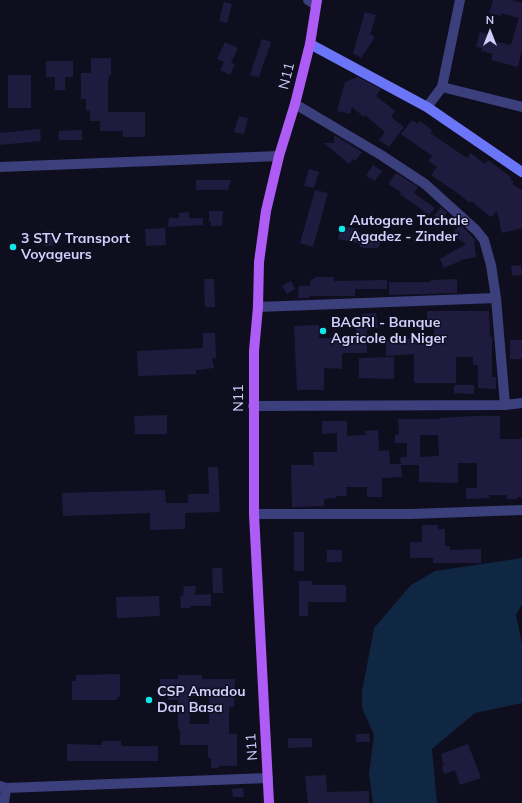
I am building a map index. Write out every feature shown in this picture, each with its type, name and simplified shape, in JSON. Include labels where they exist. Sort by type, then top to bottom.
[{"type":"main road","name":"N11","points":[[268,803],[268,778],[254,514],[254,351],[258,307],[259,262],[266,211],[279,156],[295,104],[310,44],[314,2]]},
{"type":"street","points":[[427,107],[442,87],[460,0]]},
{"type":"street","points":[[310,44],[427,107],[522,172]]},
{"type":"street","points":[[442,87],[522,107]]},
{"type":"street","points":[[295,104],[381,155],[425,184],[476,230],[484,240],[491,265],[496,298],[506,404]]},
{"type":"street","points":[[0,167],[279,156]]},
{"type":"street","points":[[258,307],[496,298]]},
{"type":"street","points":[[253,406],[522,403]]},
{"type":"street","points":[[254,514],[410,514],[522,510]]},
{"type":"street","points":[[4,803],[3,787],[268,778]]},
{"type":"water","points":[[522,558],[522,604],[516,615],[522,644],[522,703],[475,713],[432,749],[437,803],[373,803],[369,774],[374,735],[362,708],[362,692],[374,628],[411,585],[435,571]]},
{"type":"building","points":[[493,0],[511,0],[522,3],[522,49],[518,67],[491,60],[493,54],[482,51],[482,48],[476,47],[480,32],[494,36],[492,41],[511,45],[519,18],[501,13],[501,16],[489,13]]},
{"type":"building","points":[[224,2],[232,4],[227,23],[219,21]]},
{"type":"building","points":[[365,12],[376,15],[370,34],[375,37],[361,58],[353,53]]},
{"type":"building","points":[[262,39],[271,42],[259,77],[250,75]]},
{"type":"building","points":[[225,42],[238,48],[231,63],[235,64],[230,75],[220,70],[224,62],[217,59]]},
{"type":"building","points":[[91,58],[111,58],[111,75],[109,75],[108,85],[108,112],[145,112],[145,137],[123,137],[123,131],[100,131],[100,121],[90,121],[90,111],[86,111],[86,99],[81,99],[81,73],[91,73]]},
{"type":"building","points":[[46,61],[73,61],[73,77],[65,77],[65,90],[55,90],[55,77],[46,77]]},
{"type":"building","points":[[8,75],[31,75],[31,108],[8,108]]},
{"type":"building","points":[[358,77],[381,89],[376,96],[395,111],[391,117],[404,127],[389,147],[379,140],[385,132],[365,115],[364,117],[352,107],[350,114],[337,111],[345,82]]},
{"type":"building","points":[[239,116],[248,118],[244,134],[234,132]]},
{"type":"building","points":[[412,120],[418,124],[420,121],[432,130],[430,133],[467,158],[471,153],[485,164],[488,160],[511,177],[510,179],[514,182],[512,184],[522,190],[522,228],[502,233],[497,211],[491,217],[471,201],[470,203],[431,175],[437,167],[428,161],[432,156],[401,134]]},
{"type":"building","points":[[40,129],[41,141],[0,145],[0,133]]},
{"type":"building","points":[[82,130],[82,140],[59,140],[59,131]]},
{"type":"building","points":[[334,136],[362,152],[355,161],[353,159],[349,164],[324,143],[334,143]]},
{"type":"building","points":[[373,165],[382,171],[375,181],[366,176]]},
{"type":"building","points":[[309,169],[319,172],[314,188],[304,186]]},
{"type":"building","points":[[396,173],[418,187],[414,193],[435,208],[429,215],[400,194],[401,192],[388,184]]},
{"type":"building","points":[[196,180],[231,180],[228,190],[196,190]]},
{"type":"building","points":[[315,190],[328,193],[313,247],[300,243]]},
{"type":"building","points":[[441,207],[447,213],[441,221],[434,216]]},
{"type":"building","points":[[209,211],[223,211],[222,226],[211,226],[211,221],[209,221]]},
{"type":"building","points":[[189,212],[189,218],[203,218],[203,225],[168,227],[169,218],[179,218],[179,213]]},
{"type":"building","points":[[460,224],[475,240],[476,257],[460,260],[444,268],[440,259],[466,244],[454,236],[454,232]]},
{"type":"building","points":[[341,226],[358,229],[357,233],[377,233],[377,235],[380,235],[380,246],[378,248],[363,248],[360,247],[360,244],[358,243],[338,239]]},
{"type":"building","points":[[165,228],[166,245],[146,246],[145,229]]},
{"type":"building","points":[[44,231],[53,231],[53,246],[44,246]]},
{"type":"building","points":[[521,265],[522,275],[512,276],[511,266]]},
{"type":"building","points":[[315,277],[334,277],[334,281],[387,280],[387,289],[355,289],[355,296],[309,296],[309,298],[298,298],[299,286],[310,286],[311,279],[315,279]]},
{"type":"building","points":[[204,279],[214,279],[215,307],[205,307]]},
{"type":"building","points":[[457,279],[457,293],[389,295],[389,282],[431,282],[431,280]]},
{"type":"building","points":[[291,281],[295,289],[287,294],[282,286]]},
{"type":"building","points":[[427,311],[489,311],[490,337],[492,337],[492,377],[496,377],[496,389],[478,388],[478,365],[473,365],[473,357],[456,357],[456,383],[414,383],[414,354],[386,356],[386,341],[404,341],[404,339],[434,339],[434,320],[427,320]]},
{"type":"building","points":[[376,313],[378,328],[367,329],[367,353],[342,353],[342,369],[324,368],[324,390],[297,390],[294,326],[319,325],[319,338],[350,338],[356,337],[356,326],[362,326],[362,314]]},
{"type":"building","points":[[203,333],[215,333],[216,358],[212,358],[214,368],[196,370],[196,374],[138,376],[137,351],[203,348]]},
{"type":"building","points":[[510,340],[522,340],[522,359],[510,359]]},
{"type":"building","points":[[394,357],[394,379],[359,378],[359,358]]},
{"type":"building","points":[[454,385],[474,385],[474,394],[454,393]]},
{"type":"building","points":[[167,415],[167,434],[135,434],[134,416]]},
{"type":"building","points":[[500,416],[500,439],[522,439],[522,497],[517,497],[517,499],[507,499],[507,495],[489,495],[489,498],[466,499],[466,488],[477,488],[477,463],[458,463],[458,483],[419,482],[419,465],[401,465],[402,477],[382,478],[382,497],[367,497],[367,487],[346,487],[347,496],[336,496],[336,498],[324,499],[324,506],[292,507],[291,465],[314,465],[313,452],[337,452],[337,433],[322,434],[322,421],[347,421],[347,436],[366,435],[365,431],[378,430],[379,451],[389,450],[390,464],[401,464],[400,458],[407,457],[407,443],[395,443],[395,435],[399,434],[398,419]],"holes":[[[420,435],[438,435],[439,456],[420,457]]]},
{"type":"building","points":[[208,467],[218,467],[220,512],[185,513],[185,529],[150,530],[150,513],[63,516],[62,493],[165,490],[166,503],[188,503],[188,494],[209,494]]},
{"type":"building","points":[[422,525],[438,525],[438,529],[445,529],[445,546],[450,546],[450,550],[481,549],[481,563],[433,563],[433,558],[410,558],[410,542],[422,542]]},
{"type":"building","points":[[294,532],[304,532],[304,571],[294,571]]},
{"type":"building","points":[[327,550],[342,550],[342,562],[327,562]]},
{"type":"building","points":[[212,568],[222,568],[223,593],[213,593]]},
{"type":"building","points":[[299,581],[312,581],[312,585],[346,585],[346,602],[308,602],[308,616],[299,616]]},
{"type":"building","points":[[184,586],[196,586],[195,595],[211,594],[211,606],[190,606],[190,608],[181,608],[180,596],[183,596]]},
{"type":"building","points":[[159,596],[160,616],[117,618],[116,597]]},
{"type":"building","points":[[120,674],[120,697],[117,697],[117,700],[72,700],[72,681],[76,681],[76,675]]},
{"type":"building","points":[[178,675],[202,675],[202,679],[235,679],[234,707],[229,707],[229,734],[237,734],[237,766],[219,766],[219,768],[211,768],[211,758],[208,758],[208,745],[180,745],[180,729],[178,729],[178,700],[168,700],[168,695],[160,695],[160,679],[178,679]],"holes":[[[189,696],[209,696],[209,724],[190,724]]]},
{"type":"building","points":[[356,734],[369,734],[370,742],[356,742]]},
{"type":"building","points":[[288,738],[312,738],[312,747],[288,748]]},
{"type":"building","points":[[102,741],[121,741],[121,746],[158,746],[158,761],[67,761],[67,744],[102,745]]},
{"type":"building","points":[[468,744],[481,778],[460,785],[455,770],[444,774],[442,765],[444,765],[441,754]]},
{"type":"building","points":[[326,775],[327,792],[369,791],[369,803],[308,803],[305,776]]},
{"type":"building","points":[[243,788],[244,797],[233,797],[232,789]]},
{"type":"place","name":"Autogare Tachale Agadez - Zinder","points":[[342,229]]},
{"type":"place","name":"3 STV Transport Voyageurs","points":[[13,247]]},
{"type":"place","name":"BAGRI - Banque Agricole du Niger","points":[[323,331]]},
{"type":"place","name":"CSP Amadou Dan Basa","points":[[149,700]]}]
